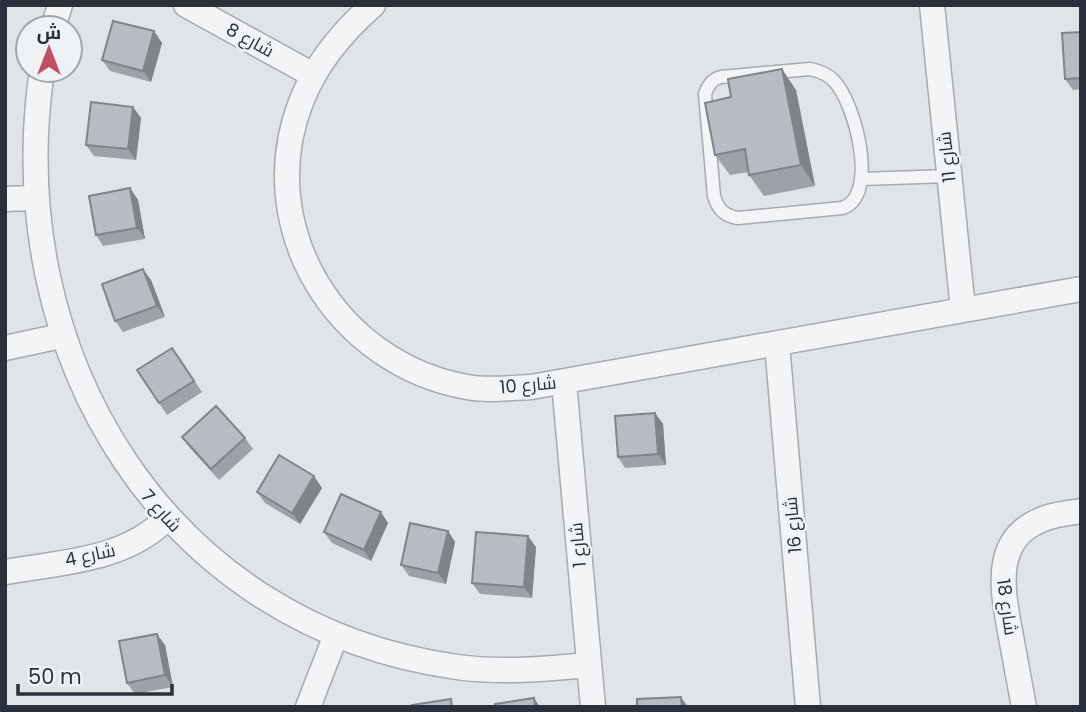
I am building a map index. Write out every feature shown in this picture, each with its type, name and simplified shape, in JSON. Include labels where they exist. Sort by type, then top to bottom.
[{"type":"street","name":"شارع 8","points":[[186,5],[313,75]]},
{"type":"street","name":"شارع 10","points":[[373,5],[343,33],[313,75],[300,103],[288,164],[288,196],[293,227],[303,257],[317,285],[335,311],[356,334],[408,369],[438,380],[489,389],[564,382],[1081,289]]},
{"type":"street","name":"شارع 11","points":[[932,5],[963,310]]},
{"type":"street","name":"شارع 7","points":[[40,84],[34,121],[34,236],[39,270],[56,337],[68,370],[100,432],[133,480],[166,519],[225,573],[288,614],[336,635],[404,657],[455,667],[498,671],[589,665]]},
{"type":"street","points":[[5,199],[32,198]]},
{"type":"street","points":[[5,348],[56,337]]},
{"type":"street","name":"شارع 16","points":[[777,344],[808,707]]},
{"type":"street","name":"شارع 1","points":[[564,382],[593,707]]},
{"type":"street","name":"شارع 18","points":[[1024,707],[1003,596],[1004,561],[1025,529],[1049,517],[1081,511]]},
{"type":"street","name":"شارع 4","points":[[5,572],[118,551],[143,538],[166,519]]},
{"type":"street","points":[[308,707],[336,635]]},
{"type":"lane","points":[[810,69],[826,74],[839,86],[852,114],[860,150],[861,179],[856,199],[847,207],[738,218],[724,214],[714,196],[705,94],[708,87],[715,78],[721,77],[810,69]]},
{"type":"lane","points":[[861,179],[949,176]]},
{"type":"building","points":[[113,21],[154,31],[143,71],[102,60]]},
{"type":"building","points":[[1081,32],[1081,78],[1065,79],[1062,33]]},
{"type":"building","points":[[782,69],[801,165],[749,175],[745,149],[715,155],[705,103],[731,97],[728,79]]},
{"type":"building","points":[[91,102],[133,107],[128,149],[86,145]]},
{"type":"building","points":[[130,188],[137,228],[96,235],[89,196]]},
{"type":"building","points":[[143,269],[157,306],[115,321],[102,284]]},
{"type":"building","points":[[172,348],[194,381],[159,403],[137,370]]},
{"type":"building","points":[[216,406],[245,438],[211,469],[182,437]]},
{"type":"building","points":[[655,413],[658,454],[618,457],[615,416]]},
{"type":"building","points":[[279,455],[314,476],[292,513],[257,492]]},
{"type":"building","points":[[341,494],[381,512],[364,550],[324,532]]},
{"type":"building","points":[[410,523],[448,531],[438,573],[401,565]]},
{"type":"building","points":[[476,532],[528,536],[524,587],[472,583]]},
{"type":"building","points":[[157,634],[165,675],[127,683],[119,641]]},
{"type":"building","points":[[681,697],[682,707],[637,707],[637,699]]},
{"type":"building","points":[[534,698],[535,707],[495,707],[495,704]]},
{"type":"building","points":[[451,699],[452,707],[412,707],[412,705]]}]
